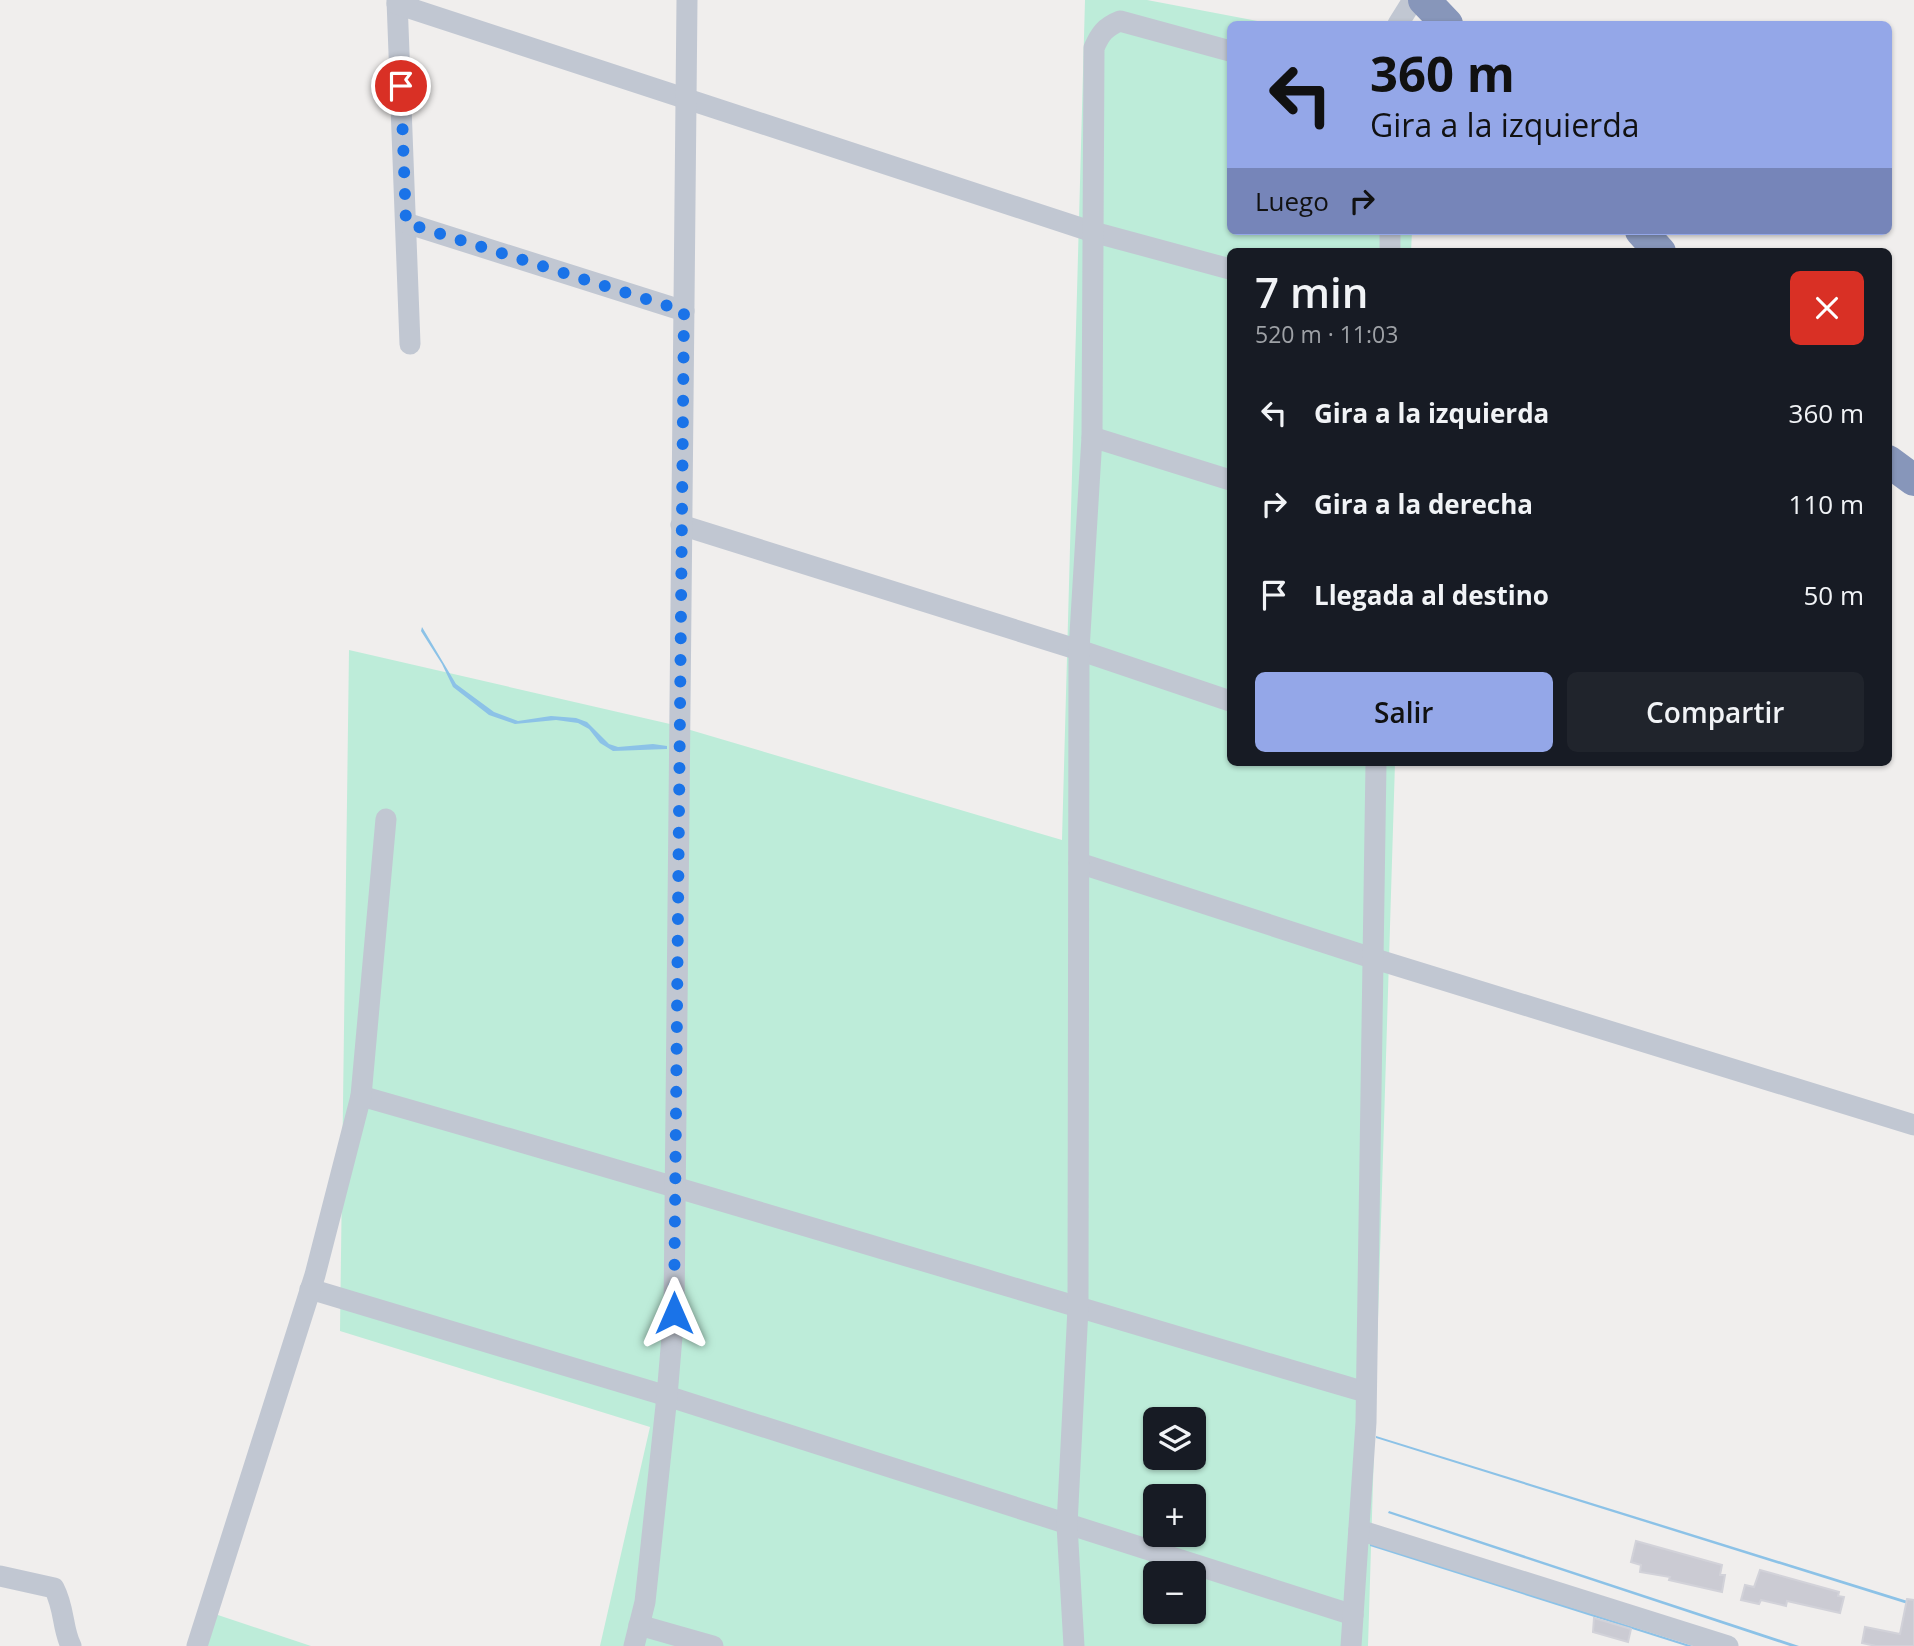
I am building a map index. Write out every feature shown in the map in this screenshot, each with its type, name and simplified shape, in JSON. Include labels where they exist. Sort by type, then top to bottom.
[{"type":"highway","points":[[1424,0],[1444,21]]},
{"type":"highway","points":[[1645,235],[1656,248]]},
{"type":"highway","points":[[1892,464],[1914,480]]},
{"type":"street","points":[[634,1646],[645,1602],[674,1313],[687,0]]},
{"type":"street","points":[[1400,21],[1413,0]]},
{"type":"street","points":[[410,344],[397,2],[1093,232],[1227,268]]},
{"type":"street","points":[[1074,1646],[1067,1525],[1078,1308],[1079,650],[1092,437],[1094,48],[1099,35],[1107,26],[1120,21],[1227,50]]},
{"type":"street","points":[[406,223],[684,311]]},
{"type":"street","points":[[1092,437],[1227,479]]},
{"type":"street","points":[[681,525],[1079,650],[1227,700]]},
{"type":"street","points":[[1351,1646],[1363,1488],[1376,766]]},
{"type":"street","points":[[197,1646],[310,1289],[361,1096],[386,819]]},
{"type":"street","points":[[1079,863],[1372,958],[1914,1125]]},
{"type":"street","points":[[361,1096],[674,1185],[1365,1392]]},
{"type":"street","points":[[310,1289],[667,1396],[1353,1615]]},
{"type":"street","points":[[1359,1530],[1728,1646]]},
{"type":"street","points":[[0,1576],[54,1588],[62,1603],[71,1646]]},
{"type":"street","points":[[639,1625],[713,1646]]},
{"type":"green space","points":[[1085,0],[1147,0],[1257,21],[1227,21],[1227,235],[1412,235],[1411,248],[1227,248],[1227,766],[1395,766],[1368,1646],[600,1646],[650,1427],[340,1331],[349,650],[670,724],[1062,840]]},
{"type":"green space","points":[[200,1609],[311,1646],[187,1646]]},
{"type":"water","points":[[422,627],[456,684],[494,712],[518,721],[551,716],[576,718],[587,722],[609,744],[618,747],[653,744],[667,746],[667,749],[613,751],[600,743],[589,729],[578,723],[556,720],[515,724],[489,715],[453,687],[421,631]]},
{"type":"water","points":[[1376,1438],[1914,1603],[1914,1606]]},
{"type":"water","points":[[1389,1511],[1799,1646],[1790,1646],[1388,1513]]},
{"type":"water","points":[[1370,1543],[1693,1646],[1370,1546]]},
{"type":"building","points":[[1636,1541],[1722,1565],[1720,1575],[1725,1575],[1722,1592],[1669,1580],[1670,1577],[1640,1572],[1641,1565],[1631,1562]]},
{"type":"building","points":[[1760,1570],[1839,1592],[1838,1596],[1844,1597],[1840,1613],[1787,1601],[1786,1606],[1761,1600],[1759,1604],[1741,1600],[1745,1585],[1754,1587]]},
{"type":"building","points":[[1907,1599],[1914,1600],[1914,1646],[1876,1646],[1862,1643],[1865,1627],[1900,1634]]},
{"type":"building","points":[[1594,1618],[1631,1629],[1628,1642],[1593,1632]]},
{"type":"route","points":[[401,86],[406,223],[684,311],[674,1313]]}]
